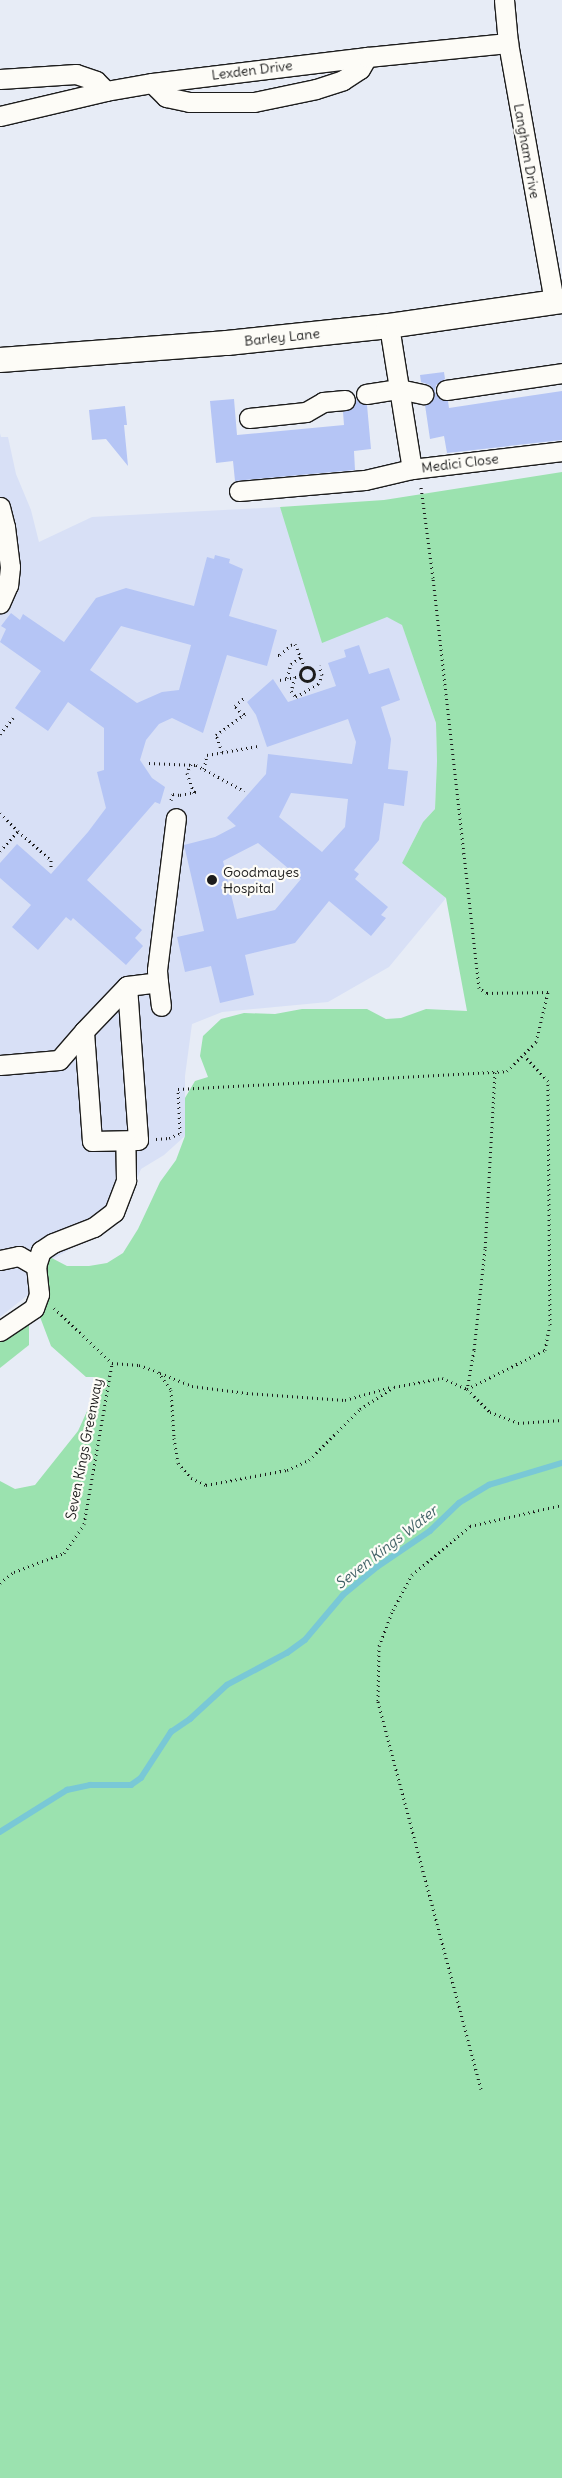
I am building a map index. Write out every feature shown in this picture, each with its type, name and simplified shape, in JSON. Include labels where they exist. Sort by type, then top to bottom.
[{"type":"main road","name":"Barley Lane","points":[[0,360],[227,343],[389,326],[558,301]]},
{"type":"street","name":"Langham Drive","points":[[504,0],[508,43],[558,301]]},
{"type":"street","name":"Lexden Drive","points":[[0,116],[106,91],[152,83],[367,57],[508,43]]},
{"type":"street","points":[[152,83],[166,97],[189,102],[254,102],[316,89],[342,80],[360,69],[367,57]]},
{"type":"street","points":[[0,79],[76,74],[96,81],[106,91]]},
{"type":"street","name":"Medici Close","points":[[389,326],[415,469],[562,451]]},
{"type":"street","points":[[446,390],[562,373]]},
{"type":"street","points":[[366,394],[399,389],[423,394]]},
{"type":"street","points":[[249,418],[306,412],[323,402],[345,400]]},
{"type":"street","points":[[239,491],[365,480],[415,469]]},
{"type":"street","points":[[0,508],[5,527],[10,567],[8,584],[0,603]]},
{"type":"street","points":[[161,1006],[157,970],[173,810]]},
{"type":"street","points":[[0,1065],[59,1060],[127,986],[158,982]]},
{"type":"street","points":[[0,1331],[34,1308],[39,1294],[36,1266],[41,1251],[53,1243],[94,1227],[114,1212],[126,1180],[132,1140],[127,986]]},
{"type":"street","points":[[84,1031],[92,1141],[132,1140]]},
{"type":"street","points":[[0,1259],[19,1256],[36,1266]]},
{"type":"path","points":[[132,1140],[169,1138],[180,1133],[178,1089],[507,1071],[536,1042],[548,992],[487,993],[479,988],[433,578],[415,469]]},
{"type":"path","points":[[278,655],[295,644],[305,668]]},
{"type":"path","points":[[287,678],[291,664],[301,657]]},
{"type":"path","points":[[295,677],[292,691],[296,697],[318,684],[322,675],[319,666]]},
{"type":"path","points":[[280,680],[301,676],[306,680],[313,678],[313,670],[305,668]]},
{"type":"path","points":[[301,676],[302,670],[305,668]]},
{"type":"path","points":[[243,715],[235,706],[245,697]]},
{"type":"path","points":[[222,752],[216,735],[248,712]]},
{"type":"path","points":[[0,734],[13,718]]},
{"type":"path","points":[[204,769],[207,756],[258,746]]},
{"type":"path","points":[[149,763],[191,764],[244,791]]},
{"type":"path","points":[[191,764],[188,773],[194,793]]},
{"type":"path","points":[[173,810],[173,794],[194,793],[199,790]]},
{"type":"path","points":[[0,813],[51,860],[52,870]]},
{"type":"path","points":[[0,851],[18,831]]},
{"type":"path","points":[[467,1389],[545,1350],[550,1325],[548,1081],[524,1055]]},
{"type":"path","points":[[467,1389],[474,1350],[485,1249],[495,1072]]},
{"type":"path","points":[[39,1294],[112,1363],[140,1365],[192,1386],[246,1393],[344,1400],[394,1387],[442,1378],[467,1389],[490,1412],[518,1423],[562,1420]]},
{"type":"path","name":"Seven Kings Greenway","points":[[0,1583],[14,1572],[64,1553],[84,1524],[112,1363]]},
{"type":"path","points":[[158,1372],[171,1390],[174,1438],[178,1463],[191,1478],[206,1485],[287,1470],[309,1460],[360,1409],[394,1387]]},
{"type":"path","points":[[481,2089],[378,1701],[379,1646],[393,1610],[412,1575],[470,1526],[562,1505]]},
{"type":"shaded area","name":"Goodmayes Hospital","points":[[0,433],[1,437],[8,437],[16,474],[31,510],[39,542],[92,517],[280,507],[289,531],[387,617],[402,624],[436,723],[437,761],[435,809],[423,822],[402,863],[446,898],[389,967],[328,1002],[222,1012],[192,1024],[185,1076],[185,1136],[164,1155],[141,1169],[120,1220],[53,1259],[43,1283],[0,1317]]},
{"type":"green space","points":[[562,472],[562,2478],[0,2478],[0,1481],[15,1489],[35,1485],[78,1431],[99,1385],[94,1377],[86,1377],[51,1346],[40,1317],[41,1309],[32,1292],[46,1255],[67,1266],[89,1266],[107,1263],[123,1253],[138,1229],[160,1182],[176,1160],[185,1136],[185,1098],[195,1081],[208,1077],[200,1056],[203,1036],[221,1019],[244,1013],[275,1014],[302,1009],[367,1009],[386,1019],[401,1018],[426,1009],[467,1011],[446,898],[402,863],[423,822],[435,809],[437,761],[436,723],[402,625],[387,617],[322,643],[280,507],[384,500]]},
{"type":"green space","points":[[29,1319],[29,1345],[0,1368],[0,1339]]},
{"type":"building","points":[[444,372],[445,379],[436,385],[435,392],[441,400],[448,401],[449,408],[562,391],[562,440],[447,453],[444,436],[430,439],[425,405],[432,401],[434,391],[430,385],[421,382],[420,375]]},
{"type":"building","points":[[234,399],[237,435],[344,425],[343,412],[352,409],[356,399],[361,404],[367,405],[371,449],[354,451],[355,470],[235,481],[233,461],[216,463],[210,401]]},
{"type":"building","points":[[125,406],[127,425],[124,425],[128,466],[106,439],[92,440],[89,410]]},
{"type":"building","points":[[215,555],[230,559],[229,563],[243,569],[229,616],[277,630],[267,666],[227,655],[203,733],[172,718],[159,724],[146,740],[140,760],[152,778],[165,787],[160,804],[155,802],[87,880],[142,930],[135,938],[143,946],[126,965],[73,918],[71,921],[66,917],[38,950],[12,927],[31,905],[0,878],[0,863],[17,844],[51,874],[88,832],[106,808],[97,772],[104,770],[104,728],[68,702],[48,731],[15,708],[41,671],[0,642],[6,629],[1,626],[11,613],[20,620],[23,614],[64,642],[96,598],[126,588],[194,606],[207,557],[214,559]],"holes":[[[121,626],[191,645],[179,690],[162,692],[137,703],[90,670]]]},
{"type":"building","points":[[359,645],[369,674],[389,668],[400,700],[381,707],[391,739],[388,769],[408,771],[404,806],[384,803],[379,840],[354,870],[359,874],[355,879],[388,907],[381,915],[386,918],[371,936],[329,901],[295,943],[245,955],[254,995],[220,1003],[211,966],[185,972],[177,937],[204,931],[184,845],[215,837],[236,826],[227,818],[266,774],[268,754],[352,764],[356,742],[348,719],[267,747],[256,715],[247,702],[273,679],[288,702],[336,686],[328,663],[346,657],[344,650]],"holes":[[[291,793],[348,799],[345,827],[322,852],[279,817]],[[258,843],[301,879],[275,910],[237,919],[223,861]]]},
{"type":"waterway","name":"Seven Kings Water","points":[[0,1832],[67,1790],[90,1785],[131,1785],[141,1778],[171,1732],[190,1719],[227,1685],[287,1653],[305,1640],[343,1595],[377,1567],[430,1531],[459,1503],[489,1485],[562,1463]]},
{"type":"place","name":"Goodmayes Hospital","points":[[212,880]]}]
